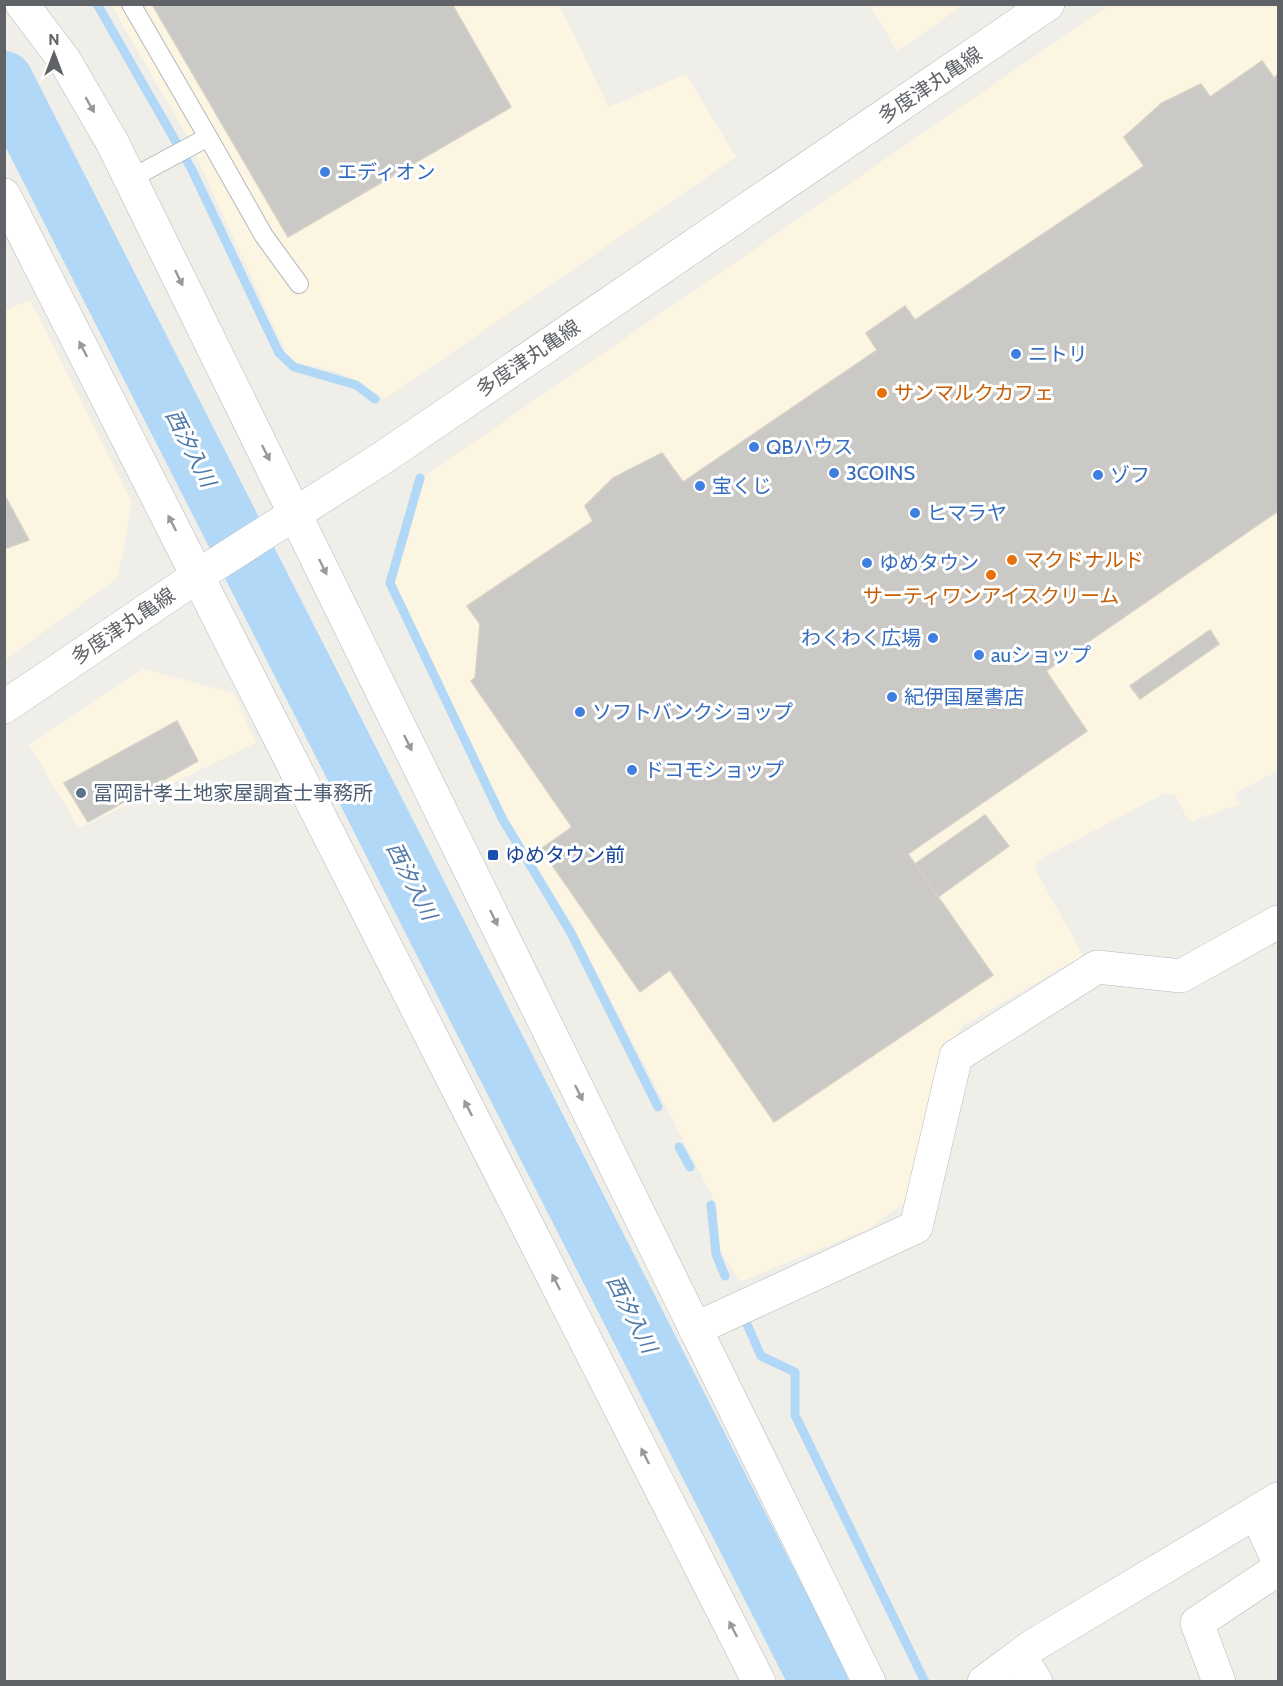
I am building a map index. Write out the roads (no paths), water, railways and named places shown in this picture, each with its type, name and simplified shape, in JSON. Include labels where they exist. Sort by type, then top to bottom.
[{"type":"street","points":[[22,4],[65,62],[130,179],[284,523],[694,1329],[869,1682]]},
{"type":"street","name":"多度津丸亀線","points":[[4,707],[212,567],[284,523],[1048,4]]},
{"type":"street","points":[[4,195],[212,567],[759,1682]]},
{"type":"street","points":[[694,1329],[916,1227],[956,1056],[1097,967],[1181,976],[1278,922]]},
{"type":"street","points":[[984,1682],[1028,1669],[1267,1506],[1278,1560]]},
{"type":"street","points":[[1219,1682],[1197,1623],[1278,1569]]},
{"type":"lane","points":[[130,4],[201,141],[299,284]]},
{"type":"lane","points":[[130,179],[201,141]]},
{"type":"waterway","points":[[97,4],[191,168],[279,353],[294,367],[356,385],[375,399]]},
{"type":"waterway","name":"西汐入川","points":[[4,80],[819,1682]]},
{"type":"waterway","points":[[420,478],[390,583],[503,820],[571,933],[658,1107]]},
{"type":"waterway","points":[[679,1147],[690,1167]]},
{"type":"waterway","points":[[711,1205],[716,1254],[725,1276]]},
{"type":"waterway","points":[[743,1315],[761,1356],[795,1372],[795,1415],[925,1682]]},
{"type":"place","name":"エディオン","points":[[325,172]]},
{"type":"place","name":"ニトリ","points":[[1016,354]]},
{"type":"place","name":"サンマルクカフェ","points":[[882,393]]},
{"type":"place","name":"QBハウス","points":[[754,447]]},
{"type":"place","name":"3COINS","points":[[834,473]]},
{"type":"place","name":"ゾフ","points":[[1098,475]]},
{"type":"place","name":"宝くじ","points":[[700,486]]},
{"type":"place","name":"ヒマラヤ","points":[[915,513]]},
{"type":"place","name":"マクドナルド","points":[[1012,560]]},
{"type":"place","name":"ゆめタウン","points":[[867,563]]},
{"type":"place","name":"サーティワンアイスクリーム","points":[[991,575]]},
{"type":"place","name":"わくわく広場","points":[[933,638]]},
{"type":"place","name":"auショップ","points":[[979,655]]},
{"type":"place","name":"紀伊国屋書店","points":[[892,697]]},
{"type":"place","name":"ソフトバンクショップ","points":[[580,712]]},
{"type":"place","name":"ドコモショップ","points":[[632,770]]},
{"type":"place","name":"冨岡計孝土地家屋調査士事務所","points":[[81,793]]},
{"type":"place","name":"ゆめタウン前","points":[[493,855]]}]
